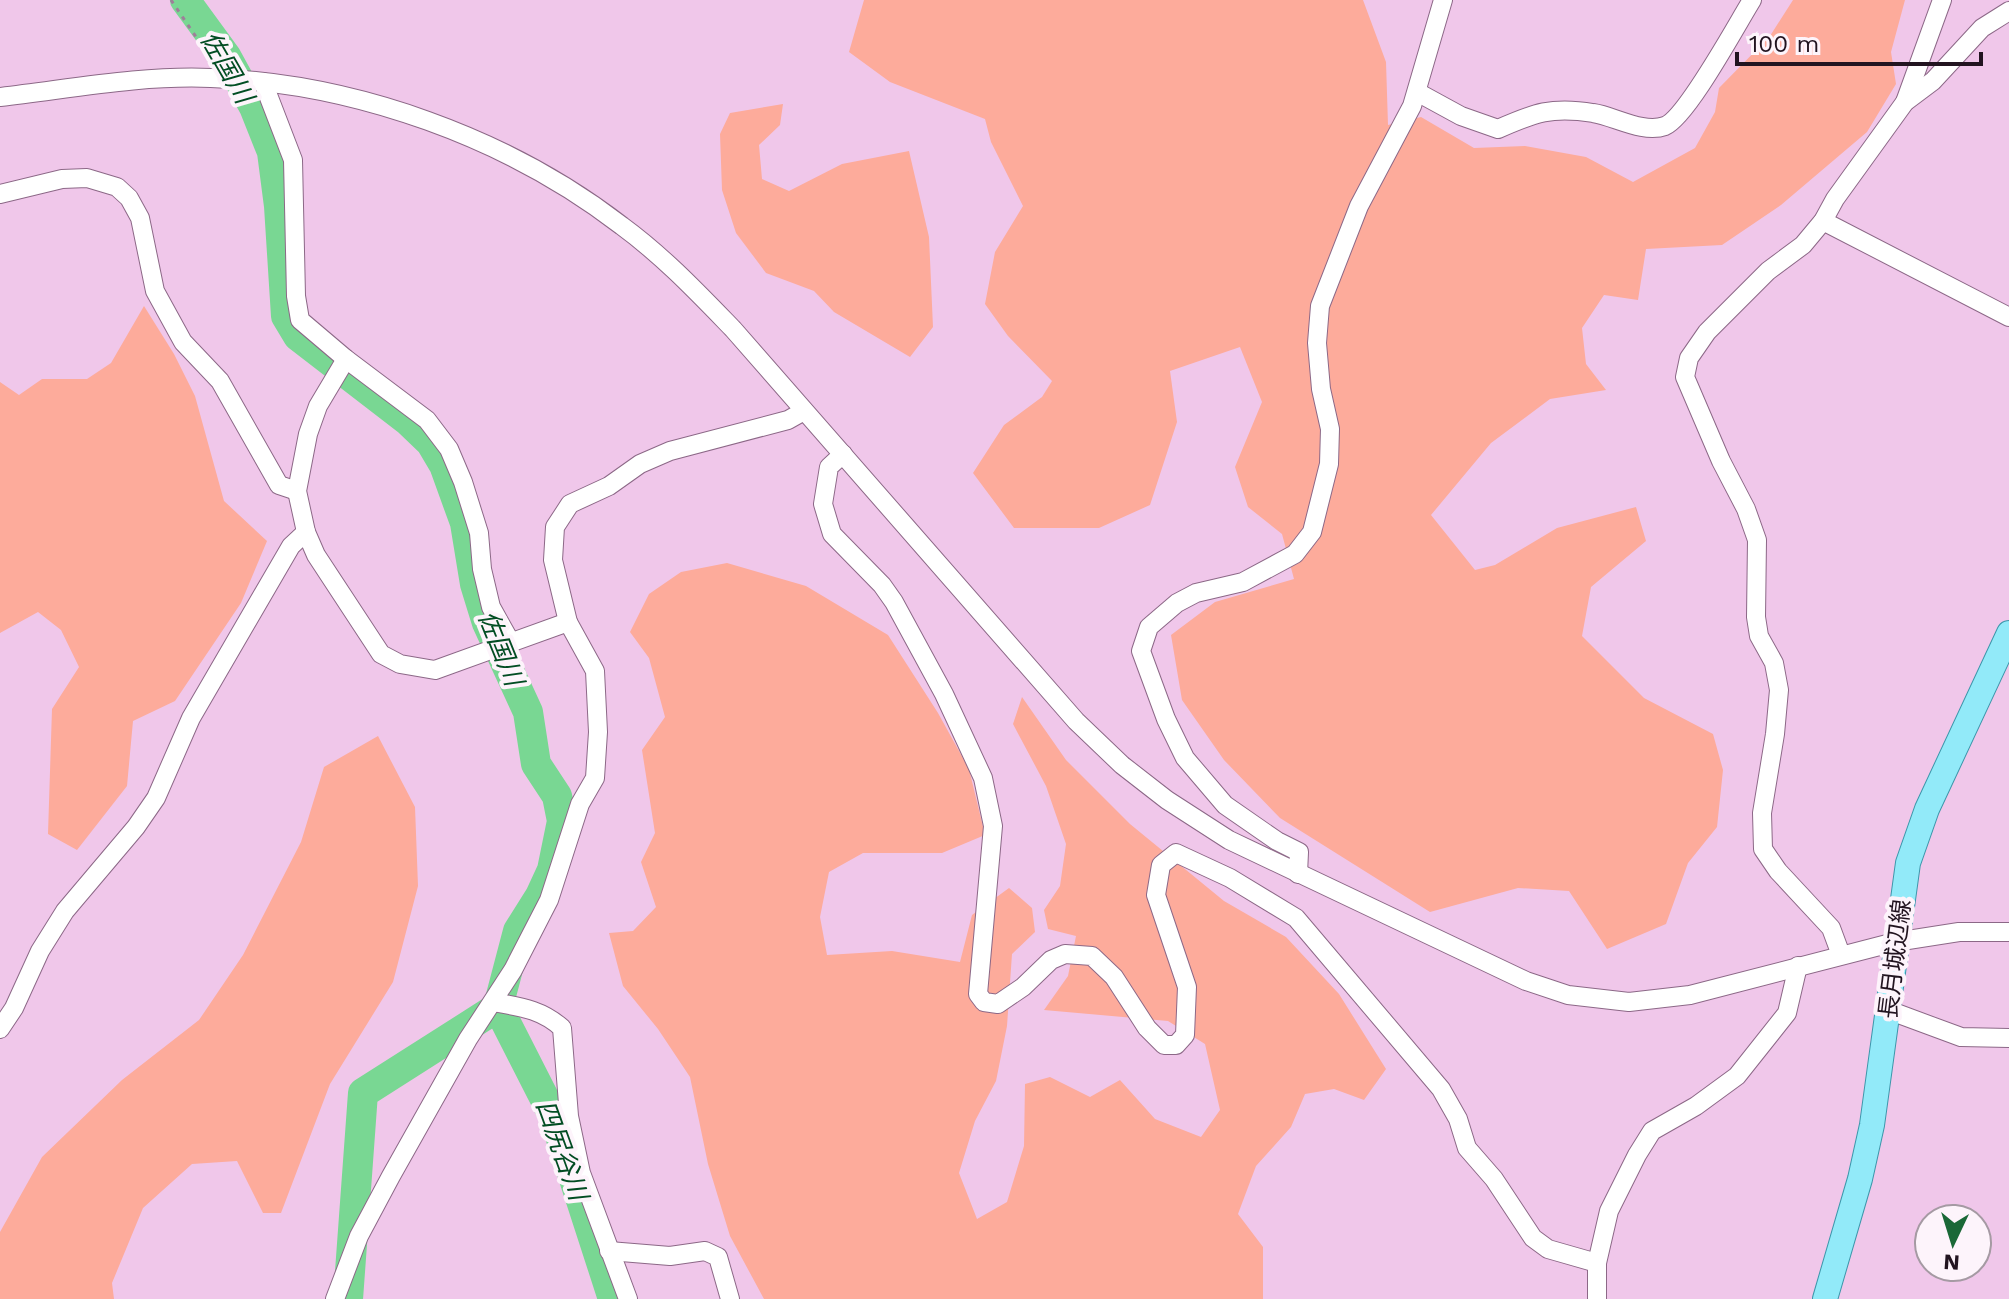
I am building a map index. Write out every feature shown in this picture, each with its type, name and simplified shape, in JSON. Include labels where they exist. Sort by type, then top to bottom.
[{"type":"main road","name":"長月城辺線","points":[[1825,1299],[1860,1179],[1872,1125],[1908,863],[1927,809],[2009,633]]},
{"type":"street","points":[[1298,874],[1299,852],[1277,841],[1225,805],[1185,758],[1166,719],[1141,651],[1149,627],[1177,603],[1196,593],[1243,582],[1295,554],[1312,532],[1329,464],[1330,429],[1321,389],[1317,343],[1320,306],[1359,206],[1417,92],[1443,0]]},
{"type":"street","points":[[1417,92],[1461,116],[1498,129],[1537,112],[1557,110],[1593,113],[1652,127],[1666,126],[1687,106],[1752,0]]},
{"type":"street","points":[[1841,955],[1831,928],[1778,871],[1763,849],[1762,813],[1779,690],[1774,663],[1759,636],[1756,617],[1757,540],[1746,509],[1721,461],[1685,377],[1689,358],[1707,332],[1768,271],[1803,245],[1905,102],[1942,0]]},
{"type":"street","points":[[1905,102],[1933,81],[1982,28],[2009,11]]},
{"type":"street","points":[[0,97],[160,79],[211,78],[263,82],[348,96],[431,121],[494,149],[567,189],[622,225],[674,270],[733,329],[1076,721],[1122,765],[1167,800],[1229,840],[1526,981],[1568,995],[1629,1002],[1690,995],[1895,942],[1959,932],[2009,932]]},
{"type":"street","points":[[263,82],[293,160],[296,296],[300,320],[427,420],[449,449],[479,533],[482,569],[491,607],[510,641]]},
{"type":"street","points":[[0,194],[62,179],[87,178],[117,187],[129,198],[140,218],[155,291],[183,342],[220,381],[279,485],[297,491]]},
{"type":"street","points":[[1823,221],[2009,317]]},
{"type":"street","points":[[346,359],[318,406],[308,434],[297,491],[306,532],[316,555],[381,654],[400,664],[435,670],[568,622]]},
{"type":"street","points":[[335,1299],[359,1236],[391,1176],[549,900],[580,804],[595,778],[598,732],[595,671],[568,622],[553,560],[555,527],[570,504],[609,486],[640,464],[670,451],[788,420],[804,411]]},
{"type":"street","points":[[843,454],[829,467],[823,504],[832,534],[882,585],[894,602],[944,694],[983,778],[990,805],[993,826],[978,994],[984,1002],[998,1004],[1023,987],[1051,960],[1065,954],[1092,956],[1114,977],[1147,1028],[1164,1045],[1176,1045],[1185,1035],[1187,987],[1156,895],[1161,865],[1176,853],[1230,878],[1296,918],[1441,1089],[1458,1119],[1467,1148],[1494,1179],[1533,1238],[1548,1249],[1597,1263]]},
{"type":"street","points":[[0,1029],[14,1008],[40,951],[65,911],[136,827],[156,798],[191,718],[291,546],[306,532]]},
{"type":"street","points":[[1597,1299],[1597,1263],[1609,1211],[1652,1131],[1696,1106],[1737,1076],[1787,1013],[1798,966]]},
{"type":"street","points":[[493,1002],[536,1010],[562,1028],[569,1116],[581,1173],[628,1299]]},
{"type":"street","points":[[1888,1010],[1961,1037],[2009,1038]]},
{"type":"street","points":[[609,1251],[670,1256],[705,1251],[718,1257],[730,1299]]},
{"type":"path","points":[[171,0],[209,56],[211,78]]},
{"type":"shaded area","points":[[864,0],[1363,0],[1386,62],[1388,125],[1421,117],[1474,148],[1525,146],[1586,157],[1633,182],[1695,148],[1715,112],[1719,88],[1770,36],[1793,0],[1905,0],[1891,52],[1896,84],[1867,132],[1781,205],[1722,245],[1646,249],[1638,300],[1604,295],[1582,328],[1586,364],[1606,390],[1550,399],[1491,443],[1431,515],[1475,570],[1495,565],[1557,528],[1636,507],[1646,541],[1591,587],[1582,636],[1644,698],[1713,734],[1723,770],[1717,827],[1688,863],[1666,924],[1607,949],[1569,891],[1518,888],[1430,912],[1280,818],[1224,760],[1182,700],[1171,635],[1215,602],[1294,579],[1282,534],[1248,507],[1235,467],[1262,402],[1240,347],[1170,371],[1177,422],[1150,505],[1099,528],[1014,528],[973,473],[1004,425],[1042,397],[1052,381],[1008,336],[985,304],[995,252],[1023,206],[991,142],[985,119],[890,82],[849,52]]},
{"type":"shaded area","points":[[783,104],[780,125],[759,145],[762,179],[789,191],[842,164],[909,151],[929,237],[933,327],[910,357],[834,312],[814,291],[766,273],[736,233],[722,190],[720,134],[730,113]]},
{"type":"shaded area","points":[[144,306],[174,354],[195,396],[224,501],[267,541],[241,603],[175,701],[133,721],[127,786],[77,850],[48,834],[52,709],[79,667],[61,630],[38,612],[0,633],[0,382],[19,395],[42,379],[87,379],[111,363]]},
{"type":"shaded area","points":[[727,563],[806,586],[888,635],[938,713],[969,769],[985,835],[942,853],[863,853],[829,872],[820,917],[827,955],[892,951],[960,962],[972,915],[1009,888],[1032,908],[1035,932],[1012,954],[1007,1026],[996,1081],[975,1121],[959,1173],[977,1219],[1007,1202],[1024,1146],[1025,1084],[1050,1077],[1090,1097],[1120,1080],[1155,1119],[1201,1137],[1220,1110],[1205,1044],[1168,1021],[1044,1010],[1068,976],[1076,936],[1048,929],[1044,910],[1060,886],[1066,844],[1046,786],[1013,724],[1022,697],[1066,760],[1130,824],[1224,901],[1286,937],[1339,994],[1386,1069],[1364,1100],[1334,1089],[1305,1094],[1291,1127],[1256,1166],[1238,1214],[1263,1247],[1263,1299],[764,1299],[730,1236],[708,1164],[690,1077],[658,1029],[623,986],[609,933],[633,931],[656,907],[641,862],[655,833],[642,750],[665,717],[649,658],[630,632],[649,594],[681,572]]},
{"type":"shaded area","points":[[378,736],[415,807],[418,886],[393,982],[330,1084],[281,1213],[263,1213],[237,1161],[192,1164],[143,1208],[112,1283],[114,1299],[0,1299],[0,1232],[42,1157],[122,1080],[199,1020],[243,955],[301,842],[324,767]]},
{"type":"waterway","name":"佐国川","points":[[185,0],[226,56],[254,107],[272,152],[286,316],[298,336],[407,420],[431,443],[444,465],[465,523],[475,584],[487,623],[528,712],[536,764],[557,796],[562,821],[552,870],[518,931],[498,1007],[363,1093],[348,1299]]},
{"type":"waterway","name":"四尻谷川","points":[[498,1007],[554,1117],[613,1299]]}]
